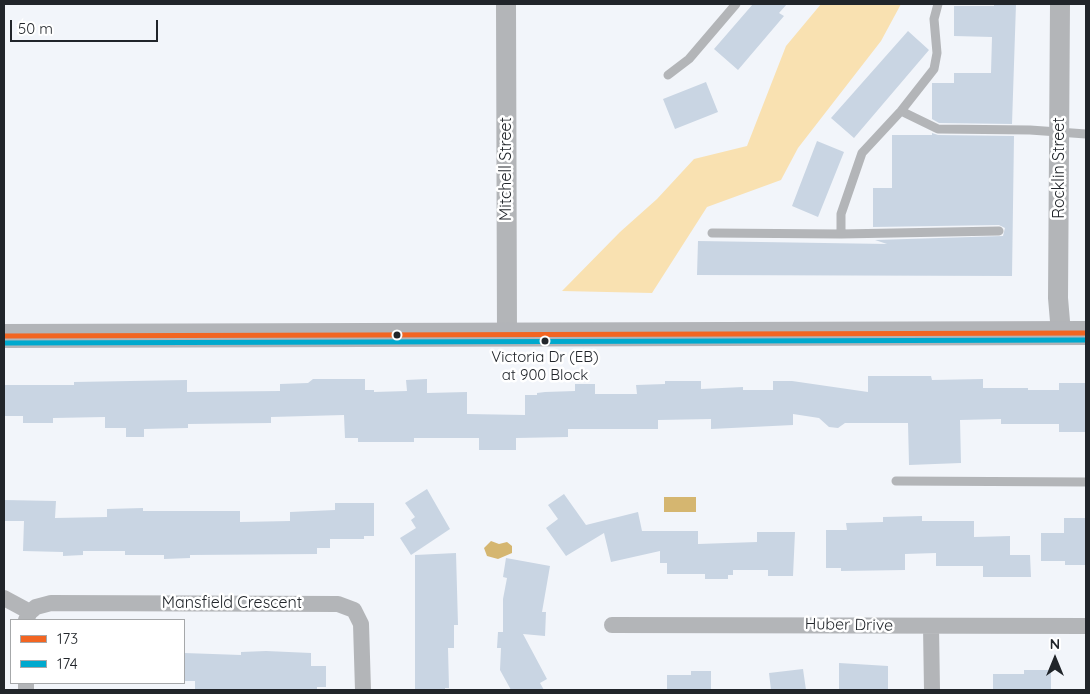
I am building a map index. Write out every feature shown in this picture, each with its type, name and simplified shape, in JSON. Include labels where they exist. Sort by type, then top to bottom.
[{"type":"main road","points":[[4,336],[1086,332]]},
{"type":"street","name":"Mitchell Street","points":[[506,4],[507,335]]},
{"type":"street","name":"Rocklin Street","points":[[1060,4],[1058,298],[1061,333]]},
{"type":"street","name":"Mansfield Crescent","points":[[4,598],[28,616],[43,604],[51,602],[338,604],[354,610],[361,624],[363,690]]},
{"type":"street","name":"Huber Drive","points":[[612,626],[1086,626]]},
{"type":"street","points":[[932,626],[932,690]]},
{"type":"lane","points":[[668,74],[689,60],[736,4]]},
{"type":"lane","points":[[840,234],[840,214],[862,153],[901,111],[934,69],[938,53],[934,19],[938,4]]},
{"type":"lane","points":[[901,111],[938,129],[1059,131],[1086,134]]},
{"type":"lane","points":[[712,232],[840,234],[999,231]]},
{"type":"lane","points":[[896,481],[1086,482]]},
{"type":"shaded area","points":[[821,4],[901,4],[881,41],[798,148],[781,180],[707,207],[652,293],[562,291],[620,232],[657,199],[694,159],[747,146],[786,46]]},
{"type":"shaded area","points":[[664,497],[696,497],[696,512],[664,512]]},
{"type":"shaded area","points":[[491,541],[499,544],[507,542],[512,546],[512,553],[498,559],[487,556],[484,548]]},
{"type":"building","points":[[753,4],[787,4],[779,13],[784,16],[738,70],[714,49]]},
{"type":"building","points":[[994,4],[1016,4],[1012,124],[939,123],[932,119],[932,83],[954,83],[954,73],[991,73],[992,37],[954,36],[954,6],[994,6]]},
{"type":"building","points":[[908,31],[929,50],[854,138],[831,118]]},
{"type":"building","points":[[706,82],[718,112],[675,129],[663,99]]},
{"type":"building","points":[[932,133],[938,135],[1014,136],[1012,276],[697,275],[698,241],[887,244],[875,240],[1003,236],[1005,228],[999,225],[873,227],[873,188],[892,188],[892,135],[932,135]]},
{"type":"building","points":[[817,141],[844,152],[818,217],[792,206]]},
{"type":"building","points":[[868,376],[931,376],[932,380],[983,379],[983,388],[1028,388],[1028,390],[1059,390],[1059,383],[1086,383],[1086,432],[1059,432],[1059,424],[1001,424],[1001,419],[960,420],[961,463],[909,465],[908,423],[845,423],[838,428],[829,427],[819,418],[793,414],[793,425],[711,429],[711,419],[658,420],[658,429],[568,429],[568,437],[516,438],[516,450],[479,450],[479,438],[414,438],[414,442],[358,442],[358,438],[345,438],[344,415],[271,417],[271,423],[188,424],[188,428],[144,429],[144,437],[126,437],[126,428],[105,428],[105,417],[53,418],[53,423],[23,423],[23,416],[4,416],[4,385],[74,385],[74,382],[187,380],[187,392],[280,391],[280,384],[308,383],[313,379],[365,379],[365,390],[374,390],[374,392],[407,391],[406,380],[427,379],[427,393],[467,392],[467,414],[525,415],[525,395],[575,391],[575,384],[595,384],[595,394],[637,394],[636,385],[665,384],[665,381],[701,381],[701,389],[743,387],[743,390],[773,390],[773,381],[792,381],[868,392]]},
{"type":"building","points":[[427,489],[450,529],[411,555],[400,538],[416,528],[411,520],[415,517],[405,503]]},
{"type":"building","points":[[564,494],[586,525],[638,512],[642,531],[698,531],[698,544],[757,542],[757,532],[795,532],[793,576],[768,576],[768,570],[733,570],[733,575],[728,575],[728,579],[705,579],[705,574],[667,574],[667,563],[660,563],[660,551],[611,562],[604,533],[566,556],[546,528],[558,519],[548,505]]},
{"type":"building","points":[[4,500],[56,501],[55,518],[107,517],[107,509],[143,508],[143,511],[240,511],[240,522],[290,521],[290,512],[335,510],[335,503],[374,503],[374,536],[364,536],[364,539],[330,539],[330,548],[317,548],[317,554],[190,555],[190,558],[164,559],[164,555],[125,555],[125,551],[83,551],[83,555],[63,556],[63,552],[23,551],[24,521],[4,521]]},
{"type":"building","points":[[922,516],[922,521],[974,521],[974,537],[1010,536],[1010,555],[1030,555],[1031,577],[983,577],[983,566],[936,566],[936,553],[905,554],[905,570],[841,571],[841,568],[826,568],[826,530],[847,530],[846,523],[883,522],[883,517]]},
{"type":"building","points":[[1064,518],[1086,518],[1086,565],[1065,565],[1065,561],[1041,561],[1041,533],[1064,533]]},
{"type":"building","points":[[456,553],[458,625],[454,625],[454,648],[448,648],[449,688],[445,688],[445,690],[415,690],[415,555]]},
{"type":"building","points":[[506,558],[550,566],[542,612],[546,612],[545,636],[523,634],[547,679],[540,683],[544,690],[511,690],[500,670],[501,648],[497,648],[498,632],[503,632],[503,599],[507,578],[503,577]]},
{"type":"building","points":[[241,652],[311,653],[311,666],[326,666],[326,687],[317,687],[317,690],[195,690],[195,681],[185,681],[185,653],[241,655]]},
{"type":"building","points":[[839,663],[888,666],[888,690],[839,690]]},
{"type":"building","points":[[803,669],[806,690],[771,690],[769,673]]},
{"type":"building","points":[[1024,670],[1051,670],[1051,690],[993,690],[993,674],[1024,674]]},
{"type":"building","points":[[691,671],[711,671],[711,690],[667,690],[667,675],[691,675]]},
{"type":"transit line","name":"173","points":[[4,336],[1086,333]]},
{"type":"transit line","name":"174","points":[[4,343],[1086,340]]},
{"type":"place","name":"Victoria Dr (EB) at 900 Block","points":[[545,341]]}]
